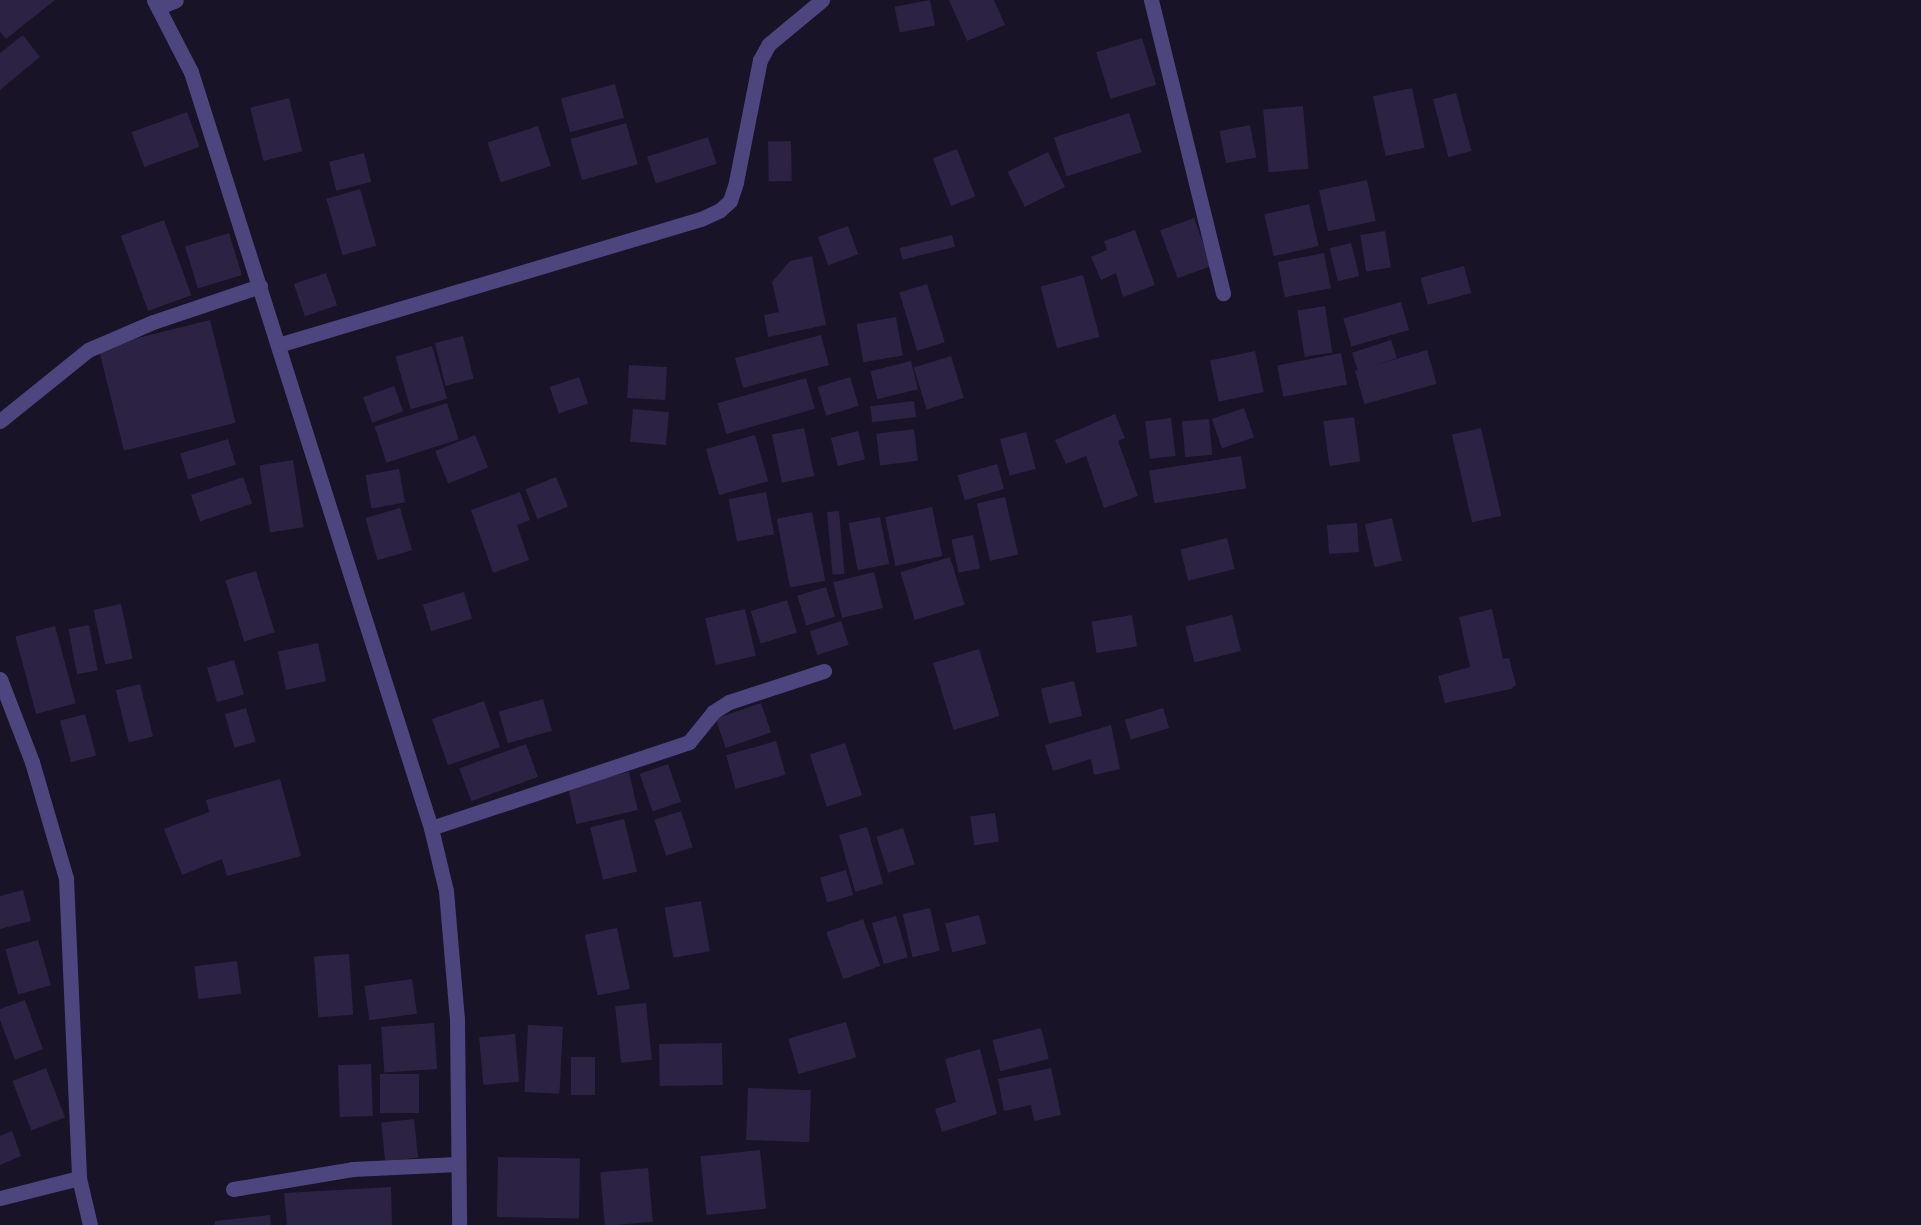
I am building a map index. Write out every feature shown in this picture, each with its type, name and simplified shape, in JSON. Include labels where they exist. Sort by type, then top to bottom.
[{"type":"street","points":[[176,0],[156,3],[190,72],[260,286],[431,828],[446,891],[457,1019],[459,1225]]},
{"type":"street","points":[[279,345],[691,222],[720,210],[730,201],[736,182],[760,60],[769,44],[822,0]]},
{"type":"street","points":[[1151,0],[1223,293]]},
{"type":"street","points":[[0,421],[88,350],[153,322],[260,286]]},
{"type":"street","points":[[431,828],[689,742],[713,712],[729,702],[824,671]]},
{"type":"street","points":[[0,679],[35,773],[66,878],[79,1178],[90,1225]]},
{"type":"street","points":[[233,1189],[352,1169],[458,1164]]},
{"type":"street","points":[[0,1198],[79,1178]]},
{"type":"building","points":[[0,0],[55,0],[6,39],[0,32]]},
{"type":"building","points":[[930,0],[935,26],[900,32],[895,7]]},
{"type":"building","points":[[949,0],[994,0],[1005,25],[967,41]]},
{"type":"building","points":[[23,35],[40,57],[0,90],[0,53]]},
{"type":"building","points":[[1142,38],[1156,85],[1110,99],[1096,52]]},
{"type":"building","points":[[615,84],[624,118],[570,132],[561,98]]},
{"type":"building","points":[[1412,88],[1425,148],[1386,156],[1373,96]]},
{"type":"building","points":[[1456,93],[1472,151],[1448,157],[1433,99]]},
{"type":"building","points":[[289,98],[302,151],[263,161],[250,108]]},
{"type":"building","points":[[1303,106],[1308,169],[1269,172],[1263,109]]},
{"type":"building","points":[[187,112],[200,147],[144,167],[132,132]]},
{"type":"building","points":[[1129,113],[1142,152],[1067,176],[1054,137]]},
{"type":"building","points":[[626,123],[638,164],[582,180],[570,139]]},
{"type":"building","points":[[1250,125],[1256,157],[1226,163],[1220,131]]},
{"type":"building","points":[[538,126],[551,166],[501,182],[488,142]]},
{"type":"building","points":[[708,137],[717,164],[656,183],[647,157]]},
{"type":"building","points":[[768,141],[791,141],[792,181],[769,181]]},
{"type":"building","points":[[957,149],[975,197],[951,206],[933,158]]},
{"type":"building","points":[[1048,152],[1065,187],[1025,207],[1008,172]]},
{"type":"building","points":[[364,153],[371,182],[336,191],[329,162]]},
{"type":"building","points":[[1367,180],[1376,221],[1328,231],[1319,190]]},
{"type":"building","points":[[360,189],[376,246],[343,255],[326,199]]},
{"type":"building","points":[[1309,204],[1319,246],[1274,256],[1264,214]]},
{"type":"building","points":[[1194,218],[1211,266],[1178,278],[1160,230]]},
{"type":"building","points":[[164,220],[191,295],[148,311],[121,236]]},
{"type":"building","points":[[848,226],[858,254],[828,265],[818,237]]},
{"type":"building","points":[[1135,230],[1155,285],[1123,297],[1116,273],[1101,280],[1091,257],[1107,250],[1104,241]]},
{"type":"building","points":[[1385,231],[1391,268],[1366,271],[1360,235]]},
{"type":"building","points":[[229,233],[242,275],[198,289],[185,246]]},
{"type":"building","points":[[952,235],[955,247],[903,260],[900,248]]},
{"type":"building","points":[[1351,243],[1359,276],[1338,281],[1330,248]]},
{"type":"building","points":[[1324,253],[1331,288],[1285,297],[1278,262]]},
{"type":"building","points":[[812,256],[826,325],[768,337],[764,315],[779,312],[772,282],[790,261]]},
{"type":"building","points":[[1464,266],[1471,293],[1428,305],[1421,278]]},
{"type":"building","points":[[326,273],[337,305],[305,316],[294,284]]},
{"type":"building","points":[[1083,275],[1100,337],[1057,348],[1040,286]]},
{"type":"building","points":[[927,284],[945,342],[917,351],[899,292]]},
{"type":"building","points":[[1401,302],[1409,330],[1351,346],[1343,319]]},
{"type":"building","points":[[1325,306],[1332,352],[1305,357],[1297,310]]},
{"type":"building","points":[[896,317],[903,355],[863,362],[857,324]]},
{"type":"building","points":[[210,320],[236,423],[124,451],[98,348]]},
{"type":"building","points":[[821,335],[829,365],[743,388],[735,358]]},
{"type":"building","points":[[463,336],[474,379],[446,386],[435,343]]},
{"type":"building","points":[[1391,340],[1397,358],[1358,371],[1352,353]]},
{"type":"building","points":[[432,346],[447,399],[411,409],[395,356]]},
{"type":"building","points":[[1427,350],[1437,384],[1365,404],[1355,371]]},
{"type":"building","points":[[1255,351],[1264,392],[1219,402],[1210,361]]},
{"type":"building","points":[[1341,353],[1347,384],[1283,397],[1277,365]]},
{"type":"building","points":[[951,356],[964,398],[927,409],[914,367]]},
{"type":"building","points":[[911,361],[918,389],[877,399],[870,371]]},
{"type":"building","points":[[629,365],[667,367],[665,400],[627,398]]},
{"type":"building","points":[[579,377],[588,403],[559,414],[550,387]]},
{"type":"building","points":[[850,377],[859,406],[826,416],[817,387]]},
{"type":"building","points":[[806,378],[815,409],[726,434],[718,403]]},
{"type":"building","points":[[394,386],[403,411],[372,423],[363,397]]},
{"type":"building","points":[[914,401],[916,417],[872,422],[870,406]]},
{"type":"building","points":[[447,403],[459,439],[386,463],[375,426]]},
{"type":"building","points":[[1244,408],[1254,437],[1222,448],[1212,419]]},
{"type":"building","points":[[633,409],[669,412],[666,445],[630,442]]},
{"type":"building","points":[[1115,414],[1125,438],[1118,441],[1138,496],[1104,508],[1086,456],[1066,464],[1055,440]]},
{"type":"building","points":[[1354,417],[1360,462],[1330,466],[1323,421]]},
{"type":"building","points":[[1171,418],[1176,456],[1150,459],[1145,421]]},
{"type":"building","points":[[1209,419],[1212,455],[1185,457],[1182,421]]},
{"type":"building","points":[[804,428],[814,476],[782,483],[772,435]]},
{"type":"building","points":[[1481,428],[1501,516],[1472,522],[1452,435]]},
{"type":"building","points":[[914,429],[918,461],[880,465],[876,434]]},
{"type":"building","points":[[858,431],[865,459],[838,466],[831,438]]},
{"type":"building","points":[[1026,432],[1036,469],[1010,476],[1000,439]]},
{"type":"building","points":[[475,435],[488,467],[448,484],[435,451]]},
{"type":"building","points":[[755,435],[768,481],[719,495],[706,449]]},
{"type":"building","points":[[228,439],[236,465],[188,479],[180,454]]},
{"type":"building","points":[[1241,456],[1246,489],[1154,503],[1149,471]]},
{"type":"building","points":[[293,460],[304,527],[270,532],[259,465]]},
{"type":"building","points":[[997,464],[1004,489],[965,500],[958,475]]},
{"type":"building","points":[[399,469],[405,502],[371,508],[366,475]]},
{"type":"building","points":[[243,477],[252,503],[200,521],[191,495]]},
{"type":"building","points":[[556,477],[568,507],[537,519],[525,489]]},
{"type":"building","points":[[520,492],[530,520],[517,525],[529,560],[493,573],[471,510]]},
{"type":"building","points":[[766,492],[774,534],[737,541],[729,499]]},
{"type":"building","points":[[1005,497],[1018,554],[990,561],[977,504]]},
{"type":"building","points":[[932,507],[942,556],[895,566],[885,517]]},
{"type":"building","points":[[400,508],[412,550],[378,560],[365,518]]},
{"type":"building","points":[[839,511],[844,574],[833,575],[827,512]]},
{"type":"building","points":[[812,512],[825,581],[790,588],[777,519]]},
{"type":"building","points":[[880,517],[889,564],[858,570],[849,523]]},
{"type":"building","points":[[1392,518],[1402,561],[1375,567],[1365,524]]},
{"type":"building","points":[[1357,523],[1359,552],[1329,554],[1327,525]]},
{"type":"building","points":[[973,535],[980,568],[959,573],[951,540]]},
{"type":"building","points":[[1227,538],[1235,569],[1188,581],[1180,550]]},
{"type":"building","points":[[950,557],[965,605],[915,620],[900,572]]},
{"type":"building","points":[[256,571],[275,632],[244,642],[225,580]]},
{"type":"building","points":[[874,572],[883,608],[842,618],[833,582]]},
{"type":"building","points":[[826,587],[835,617],[806,625],[797,596]]},
{"type":"building","points":[[464,592],[472,619],[431,631],[423,605]]},
{"type":"building","points":[[787,600],[797,633],[761,644],[751,611]]},
{"type":"building","points":[[121,604],[133,659],[105,665],[94,610]]},
{"type":"building","points":[[745,609],[756,656],[716,665],[705,618]]},
{"type":"building","points":[[1492,609],[1503,659],[1509,658],[1516,685],[1511,689],[1445,703],[1438,676],[1470,667],[1459,617]]},
{"type":"building","points":[[1132,615],[1137,647],[1097,653],[1092,621]]},
{"type":"building","points":[[1232,615],[1241,651],[1194,663],[1185,627]]},
{"type":"building","points":[[841,621],[849,645],[817,655],[810,631]]},
{"type":"building","points":[[89,625],[98,670],[77,674],[68,629]]},
{"type":"building","points":[[55,626],[76,703],[36,714],[15,637]]},
{"type":"building","points":[[318,643],[326,681],[286,690],[278,652]]},
{"type":"building","points":[[979,649],[999,716],[954,730],[933,663]]},
{"type":"building","points":[[234,660],[244,695],[217,702],[207,668]]},
{"type":"building","points":[[1074,681],[1082,716],[1049,724],[1041,689]]},
{"type":"building","points":[[140,684],[153,736],[129,742],[116,690]]},
{"type":"building","points":[[543,699],[552,731],[508,743],[499,712]]},
{"type":"building","points":[[484,701],[500,747],[448,765],[432,719]]},
{"type":"building","points":[[761,703],[771,732],[726,748],[716,719]]},
{"type":"building","points":[[246,708],[256,742],[234,748],[225,714]]},
{"type":"building","points":[[1163,708],[1169,728],[1131,740],[1125,720]]},
{"type":"building","points":[[85,714],[96,756],[71,762],[60,721]]},
{"type":"building","points":[[1111,725],[1120,769],[1094,775],[1091,759],[1053,771],[1045,745]]},
{"type":"building","points":[[776,741],[786,775],[736,789],[726,755]]},
{"type":"building","points":[[845,743],[862,795],[827,807],[810,754]]},
{"type":"building","points":[[526,744],[538,777],[471,801],[459,768]]},
{"type":"building","points":[[668,764],[681,802],[653,812],[640,774]]},
{"type":"building","points":[[629,772],[638,810],[576,824],[568,786]]},
{"type":"building","points":[[280,779],[301,856],[227,876],[222,859],[182,875],[164,829],[209,812],[206,800]]},
{"type":"building","points":[[681,811],[693,847],[666,856],[654,820]]},
{"type":"building","points":[[995,813],[999,842],[974,845],[970,816]]},
{"type":"building","points":[[624,819],[637,871],[603,880],[590,827]]},
{"type":"building","points":[[867,827],[883,884],[855,892],[839,835]]},
{"type":"building","points":[[903,828],[915,864],[888,873],[876,837]]},
{"type":"building","points":[[846,870],[853,895],[827,902],[820,877]]},
{"type":"building","points":[[23,890],[31,921],[0,929],[0,896]]},
{"type":"building","points":[[701,901],[710,951],[673,958],[665,907]]},
{"type":"building","points":[[930,908],[940,951],[913,957],[903,914]]},
{"type":"building","points":[[979,915],[986,944],[952,953],[945,923]]},
{"type":"building","points":[[896,916],[908,957],[884,964],[872,923]]},
{"type":"building","points":[[863,919],[880,966],[843,979],[826,932]]},
{"type":"building","points":[[617,928],[630,989],[598,996],[585,935]]},
{"type":"building","points":[[38,940],[51,985],[18,995],[5,949]]},
{"type":"building","points":[[349,954],[353,1015],[318,1017],[314,956]]},
{"type":"building","points":[[237,961],[241,994],[198,999],[194,966]]},
{"type":"building","points":[[412,979],[417,1014],[369,1020],[364,986]]},
{"type":"building","points":[[25,1000],[43,1049],[15,1060],[0,1020],[0,1009]]},
{"type":"building","points":[[646,1003],[652,1060],[621,1063],[615,1006]]},
{"type":"building","points":[[846,1022],[856,1058],[799,1074],[788,1039]]},
{"type":"building","points":[[434,1023],[437,1069],[384,1073],[381,1027]]},
{"type":"building","points":[[528,1025],[563,1027],[559,1094],[524,1092]]},
{"type":"building","points":[[1041,1028],[1049,1059],[1000,1071],[992,1040]]},
{"type":"building","points":[[515,1034],[519,1082],[483,1085],[479,1037]]},
{"type":"building","points":[[722,1043],[723,1085],[660,1086],[659,1044]]},
{"type":"building","points":[[980,1049],[997,1114],[942,1132],[935,1109],[956,1102],[945,1059]]},
{"type":"building","points":[[571,1057],[595,1057],[595,1095],[571,1095]]},
{"type":"building","points":[[371,1064],[373,1116],[340,1117],[338,1065]]},
{"type":"building","points":[[46,1068],[65,1117],[31,1130],[12,1081]]},
{"type":"building","points":[[1051,1068],[1061,1115],[1034,1121],[1031,1105],[1004,1111],[998,1079]]},
{"type":"building","points":[[380,1074],[419,1074],[419,1113],[380,1113]]},
{"type":"building","points":[[748,1088],[811,1090],[809,1142],[746,1140]]},
{"type":"building","points":[[414,1119],[418,1158],[385,1161],[381,1122]]},
{"type":"building","points":[[12,1131],[21,1156],[0,1165],[0,1136]]},
{"type":"building","points":[[760,1150],[766,1209],[706,1215],[700,1156]]},
{"type":"building","points":[[498,1157],[580,1158],[579,1218],[497,1217]]},
{"type":"building","points":[[648,1168],[653,1222],[605,1225],[600,1172]]},
{"type":"building","points":[[391,1187],[392,1225],[287,1225],[284,1193]]},
{"type":"building","points":[[270,1215],[271,1225],[215,1225],[215,1221]]}]
